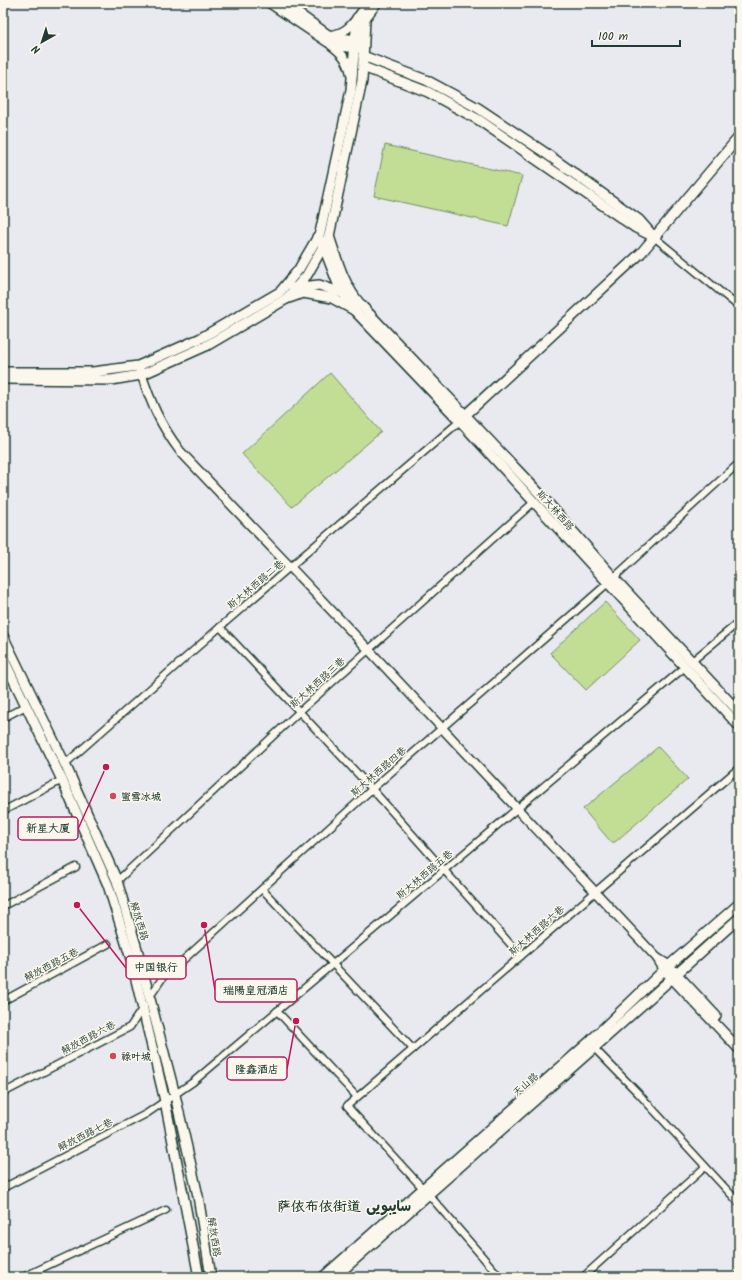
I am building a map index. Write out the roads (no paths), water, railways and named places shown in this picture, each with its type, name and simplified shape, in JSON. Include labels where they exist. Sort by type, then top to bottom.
[{"type":"main road","points":[[270,3],[328,38],[337,38],[360,46],[478,108],[544,152],[639,220],[654,237]]},
{"type":"main road","points":[[282,3],[328,38]]},
{"type":"main road","points":[[283,296],[320,233],[360,46],[361,18]]},
{"type":"main road","points":[[3,379],[112,380],[141,375],[206,346],[295,288],[307,274],[329,236],[360,93],[363,67],[360,46]]},
{"type":"main road","points":[[363,67],[428,92],[479,120],[636,228],[654,237]]},
{"type":"main road","points":[[462,418],[641,253],[739,137]]},
{"type":"main road","points":[[329,236],[340,271],[356,300]]},
{"type":"main road","points":[[317,237],[323,245],[338,284],[355,311]]},
{"type":"main road","points":[[295,288],[319,285],[343,292],[356,300]]},
{"type":"main road","points":[[3,372],[93,372],[138,366],[201,338],[283,296],[303,292],[332,298],[355,311]]},
{"type":"main road","name":"斯大林西路","points":[[356,300],[462,418],[534,502],[611,580],[688,665],[739,726]]},
{"type":"main road","name":"斯大林西路","points":[[355,311],[539,493],[611,580]]},
{"type":"main road","name":"解放西路","points":[[3,636],[65,764],[117,881],[137,949],[175,1095],[198,1196],[211,1277]]},
{"type":"main road","name":"解放西路","points":[[3,658],[62,780],[108,885],[131,959],[165,1101],[199,1277]]},
{"type":"main road","name":"斯大林西路","points":[[688,665],[739,712]]},
{"type":"main road","name":"天山路","points":[[335,1277],[667,968],[739,904]]},
{"type":"main road","name":"天山路","points":[[323,1277],[426,1192],[594,1048],[739,918]]},
{"type":"main road","points":[[667,968],[739,1049]]},
{"type":"main road","points":[[674,976],[739,1040]]},
{"type":"street","points":[[361,18],[368,3]]},
{"type":"street","points":[[353,80],[350,66],[346,58],[328,38],[342,33],[377,3]]},
{"type":"street","points":[[654,237],[739,307]]},
{"type":"street","points":[[138,366],[150,402],[158,420],[180,451],[667,968]]},
{"type":"street","name":"斯大林西路二巷","points":[[65,764],[220,627],[462,418]]},
{"type":"street","name":"斯大林西路四巷","points":[[163,977],[372,789],[611,580],[739,463]]},
{"type":"street","name":"斯大林西路三巷","points":[[117,881],[300,711],[534,502]]},
{"type":"street","name":"斯大林西路五巷","points":[[175,1095],[193,1082],[739,622]]},
{"type":"street","points":[[220,627],[372,789],[521,956]]},
{"type":"street","points":[[3,718],[26,706]]},
{"type":"street","name":"斯大林西路六巷","points":[[426,1192],[347,1106],[739,768]]},
{"type":"street","points":[[3,811],[62,780]]},
{"type":"street","points":[[3,906],[76,867]]},
{"type":"street","points":[[262,889],[413,1049]]},
{"type":"street","name":"解放西路五巷","points":[[3,1001],[108,944]]},
{"type":"street","name":"解放西路六巷","points":[[3,1093],[130,1027],[163,977]]},
{"type":"street","points":[[277,1011],[357,1097]]},
{"type":"street","points":[[594,1048],[638,1093],[739,1203]]},
{"type":"street","name":"解放西路七巷","points":[[3,1188],[146,1114],[175,1095]]},
{"type":"street","points":[[583,1277],[705,1167]]},
{"type":"street","points":[[426,1192],[500,1277]]},
{"type":"street","points":[[23,1277],[166,1210]]},
{"type":"place","name":"新星大厦","points":[[106,767]]},
{"type":"place","name":"蜜雪冰城","points":[[113,796]]},
{"type":"place","name":"中国银行","points":[[77,905]]},
{"type":"place","name":"瑞陽皇冠酒店","points":[[204,925]]},
{"type":"place","name":"隆鑫酒店","points":[[296,1021]]},
{"type":"place","name":"禄叶城","points":[[113,1056]]},
{"type":"district","name":"萨依布依街道 سايبويى","points":[[344,1206]]}]
